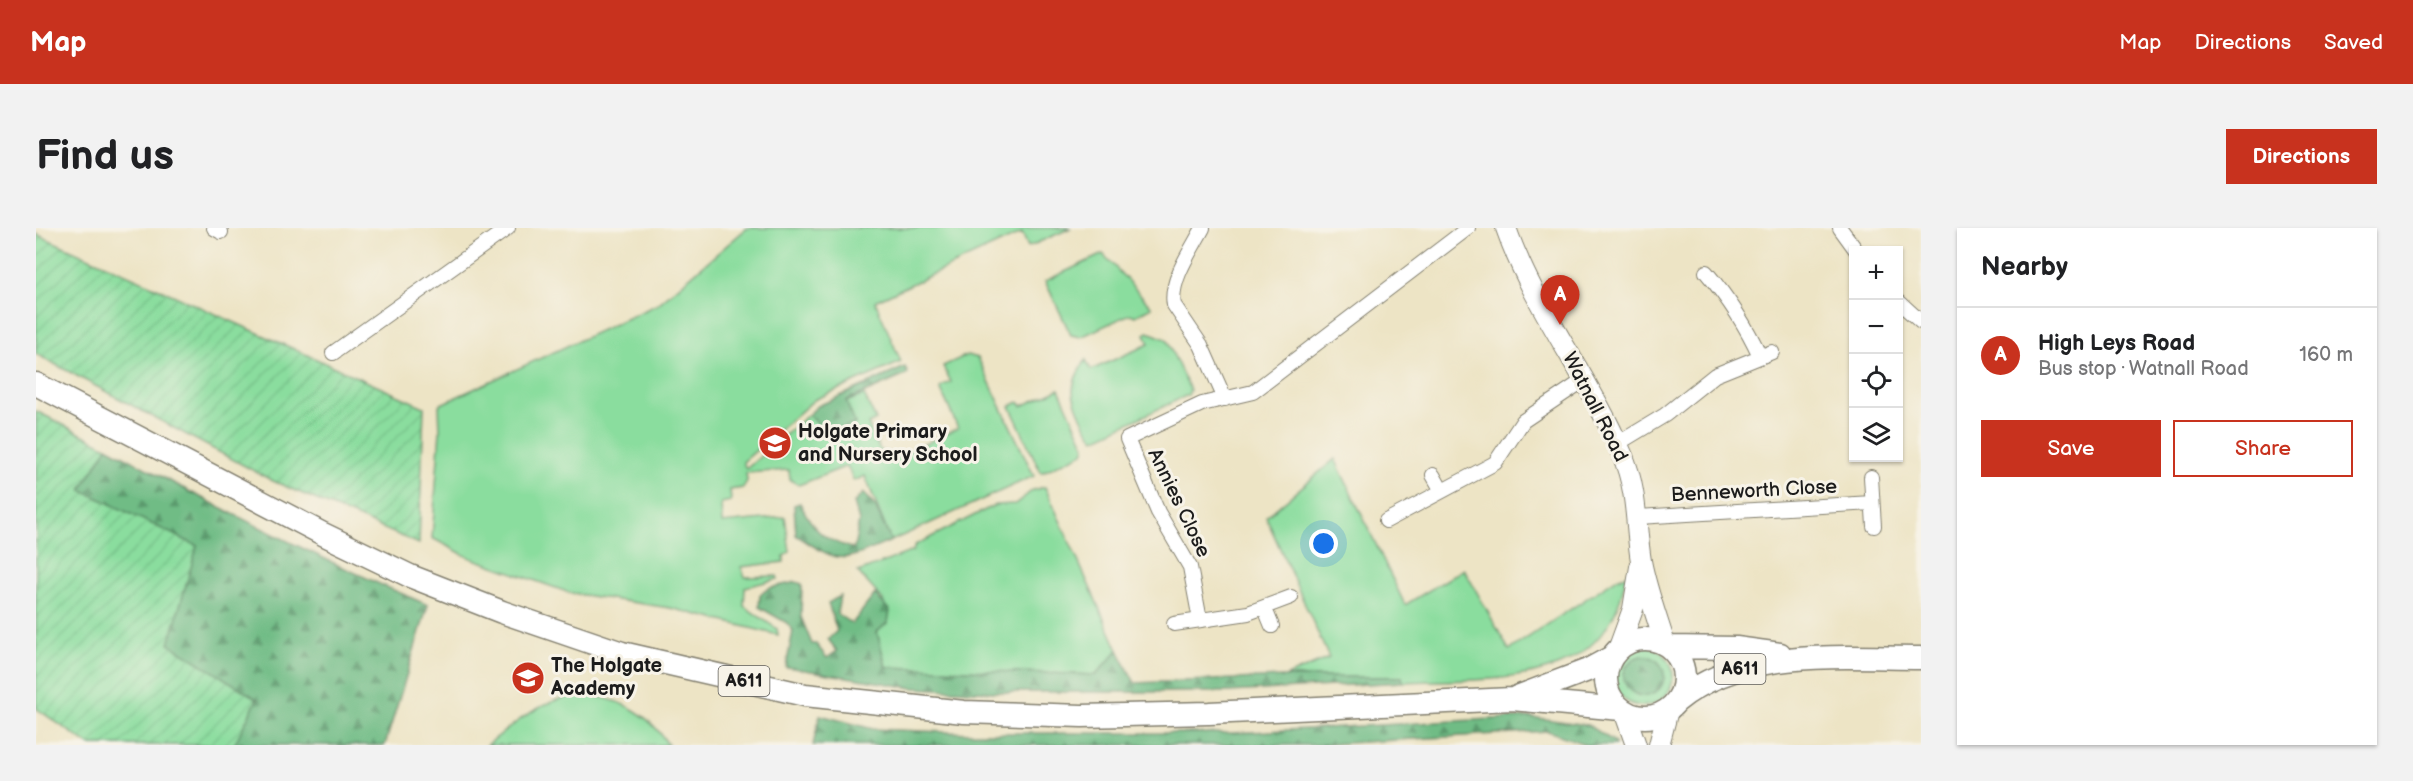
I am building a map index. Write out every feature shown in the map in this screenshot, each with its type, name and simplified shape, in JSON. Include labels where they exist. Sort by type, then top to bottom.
[{"type":"main road","name":"Watnall Road","points":[[1506,228],[1535,297],[1584,380],[1617,444],[1631,482],[1638,517],[1641,562],[1633,609],[1615,653]]},
{"type":"main road","name":"A611","points":[[36,384],[323,534],[410,576],[502,612],[622,653],[805,695],[964,712],[1082,716],[1209,713],[1512,699],[1623,710]]},
{"type":"main road","name":"Watnall Road","points":[[1641,562],[1667,645]]},
{"type":"main road","points":[[1636,745],[1623,710],[1609,694],[1606,684],[1607,669],[1615,653],[1630,642],[1642,639],[1667,645],[1679,657],[1683,669],[1684,681],[1672,705],[1659,745]]},
{"type":"main road","name":"A611","points":[[1667,645],[1736,648],[1811,658],[1921,658]]},
{"type":"main road","name":"A611","points":[[1512,699],[1588,670],[1615,653]]},
{"type":"main road","name":"A611","points":[[1672,705],[1697,684],[1720,674],[1746,667],[1811,658]]},
{"type":"main road","points":[[1623,710],[1645,717],[1672,705]]},
{"type":"street","points":[[333,353],[508,228]]},
{"type":"street","points":[[1203,228],[1182,270],[1173,298],[1174,305],[1201,345],[1225,399],[1253,392],[1468,228]]},
{"type":"street","points":[[1840,228],[1853,246]]},
{"type":"street","points":[[1617,444],[1665,415],[1715,375],[1766,354],[1728,299],[1706,272]]},
{"type":"street","points":[[1903,306],[1921,322]]},
{"type":"street","points":[[1386,521],[1495,463],[1523,421],[1584,380]]},
{"type":"street","name":"Annies Close","points":[[1200,620],[1190,567],[1158,512],[1127,439],[1202,404],[1225,399]]},
{"type":"street","points":[[1433,475],[1442,491]]},
{"type":"street","points":[[1871,477],[1874,526]]},
{"type":"street","name":"Benneworth Close","points":[[1638,517],[1872,503]]},
{"type":"street","points":[[1174,624],[1265,609],[1291,597]]},
{"type":"street","points":[[1265,609],[1272,626]]},
{"type":"green space","points":[[747,228],[1071,228],[1028,247],[1022,233],[875,301],[901,362],[814,400],[743,462],[746,469],[808,415],[830,432],[855,423],[846,402],[864,395],[876,420],[868,424],[880,450],[900,456],[958,428],[940,388],[951,382],[943,366],[967,355],[978,358],[1034,476],[891,541],[865,476],[854,481],[847,466],[799,485],[790,480],[789,470],[746,473],[747,481],[743,488],[730,490],[731,501],[721,503],[722,523],[785,517],[790,552],[784,556],[784,562],[741,567],[745,577],[777,576],[778,579],[745,587],[744,606],[777,629],[778,635],[670,608],[570,593],[468,557],[432,538],[440,431],[439,405],[658,304]]},
{"type":"green space","points":[[36,234],[424,407],[419,544],[273,481],[36,354]]},
{"type":"green space","points":[[1103,254],[1152,307],[1136,316],[1130,314],[1081,337],[1071,335],[1045,281]]},
{"type":"green space","points":[[1148,332],[1166,339],[1190,390],[1188,395],[1095,439],[1075,402],[1073,391],[1077,374],[1086,360],[1091,370],[1149,344],[1145,334]]},
{"type":"green space","points":[[905,367],[908,374],[846,401],[855,424],[830,432],[808,415],[818,406]]},
{"type":"green space","points":[[1059,389],[1085,446],[1083,453],[1041,473],[1010,406],[1019,402],[1022,406]]},
{"type":"green space","points":[[36,411],[107,447],[81,490],[197,546],[169,644],[257,699],[234,745],[89,745],[36,708]]},
{"type":"green space","points":[[107,447],[265,530],[428,605],[385,745],[234,745],[257,699],[169,644],[197,546],[81,490]]},
{"type":"green space","points":[[1335,459],[1405,605],[1464,569],[1509,650],[1619,577],[1626,575],[1615,613],[1596,641],[1571,659],[1542,671],[1474,680],[1403,682],[1402,677],[1285,677],[1329,658],[1266,517]]},
{"type":"green space","points":[[1045,487],[1118,650],[1096,675],[886,667],[877,632],[888,622],[883,600],[858,572],[913,551],[915,545],[995,505],[1015,504],[1033,490]]},
{"type":"green space","points":[[863,493],[875,506],[891,541],[861,554],[842,558],[823,552],[796,535],[794,505],[800,503],[810,521],[821,534],[854,549],[859,521],[854,503]]},
{"type":"green space","points":[[796,582],[802,584],[801,617],[812,644],[816,644],[827,658],[837,651],[828,639],[837,631],[828,603],[840,596],[837,614],[852,624],[875,594],[890,611],[888,622],[877,632],[886,667],[1096,675],[1118,650],[1135,683],[1285,677],[1402,677],[1403,682],[1229,692],[995,692],[913,688],[786,667],[793,631],[787,623],[759,607],[760,595],[769,588]]},
{"type":"green space","points":[[1637,646],[1649,646],[1660,651],[1668,659],[1673,676],[1671,688],[1660,701],[1649,706],[1637,706],[1626,701],[1618,693],[1613,682],[1613,670],[1618,659],[1626,651]]},
{"type":"green space","points":[[1644,656],[1658,662],[1664,676],[1658,690],[1644,696],[1630,690],[1624,676],[1630,662]]},
{"type":"green space","points":[[576,695],[604,698],[629,707],[651,723],[668,745],[487,745],[539,708]]},
{"type":"green space","points":[[820,715],[873,729],[972,733],[1232,733],[1530,717],[1588,725],[1616,745],[1587,745],[1548,731],[1313,745],[813,745]]},
{"type":"place","name":"High Leys Road","points":[[1560,325]]},
{"type":"place","name":"Holgate Primary and Nursery School","points":[[775,443]]},
{"type":"place","name":"The Holgate Academy","points":[[528,678]]}]
